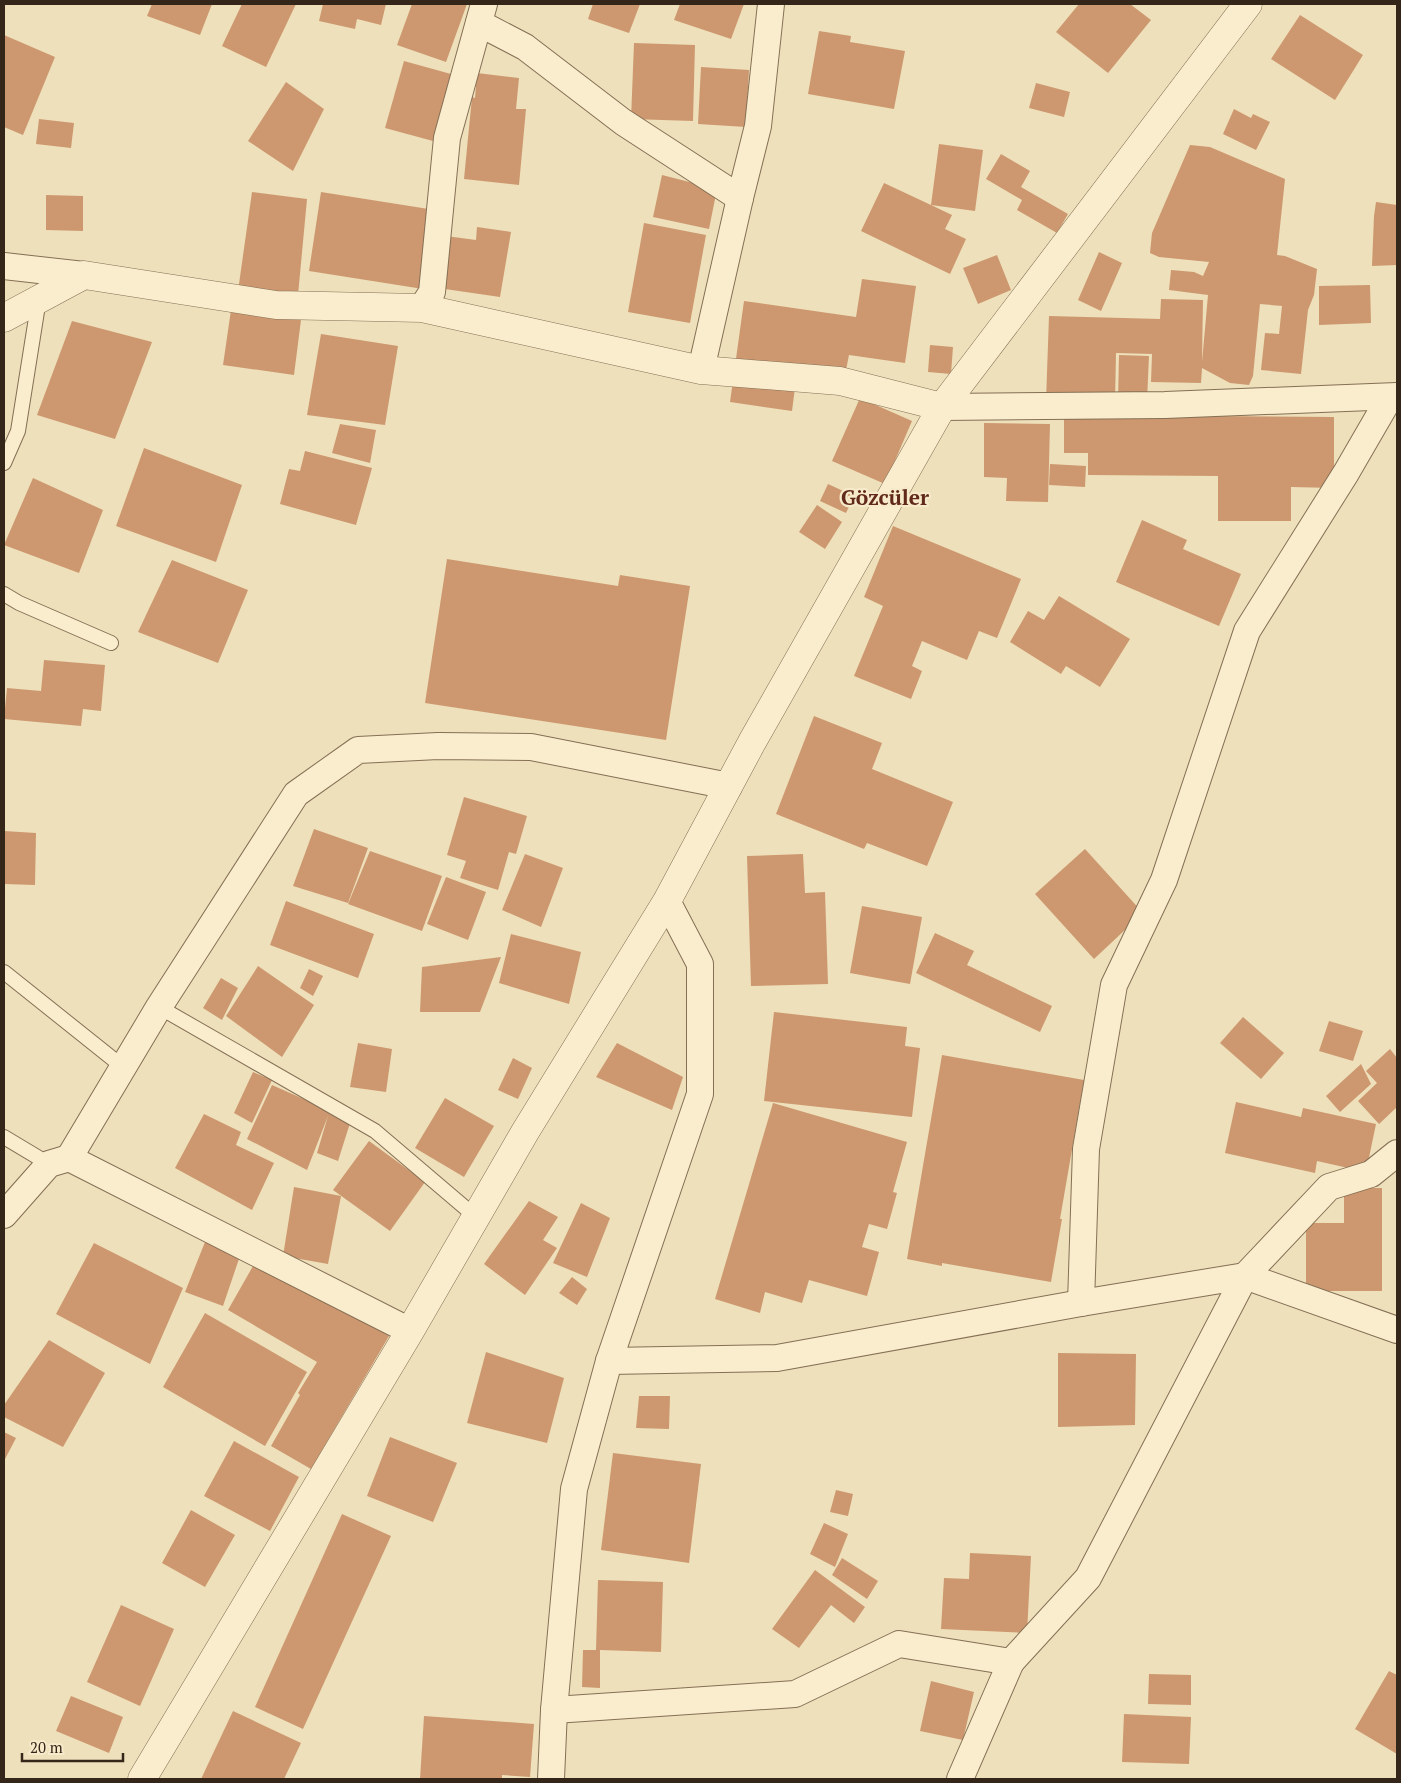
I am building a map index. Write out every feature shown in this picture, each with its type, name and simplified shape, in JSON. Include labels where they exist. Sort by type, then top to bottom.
[{"type":"street","points":[[701,370],[758,126],[771,4]]},
{"type":"street","points":[[142,1779],[410,1331],[525,1132],[667,901],[729,786],[942,407],[1248,4]]},
{"type":"street","points":[[422,308],[432,292],[447,138],[482,14],[623,122],[740,198]]},
{"type":"street","points":[[4,266],[84,275],[276,305],[422,308],[701,370],[840,381],[942,407],[1165,405],[1394,396]]},
{"type":"street","points":[[4,318],[84,275]]},
{"type":"street","points":[[1082,1304],[1086,1149],[1114,985],[1164,880],[1247,631],[1394,396]]},
{"type":"street","points":[[4,1215],[59,1161],[123,1067],[159,1007],[296,794],[358,750],[438,746],[531,747],[729,786]]},
{"type":"street","points":[[551,1779],[554,1710],[574,1489],[609,1361],[700,1094],[700,964],[667,901]]},
{"type":"street","points":[[960,1779],[1011,1662],[1088,1578],[1245,1276],[1329,1187],[1371,1174],[1397,1152]]},
{"type":"street","points":[[59,1161],[410,1331]]},
{"type":"street","points":[[609,1361],[777,1358],[1245,1276],[1397,1330]]},
{"type":"street","points":[[554,1710],[794,1694],[900,1644],[1011,1662]]},
{"type":"lane","points":[[4,463],[18,431],[38,300]]},
{"type":"lane","points":[[4,594],[19,603],[110,644]]},
{"type":"lane","points":[[4,972],[123,1067]]},
{"type":"lane","points":[[159,1007],[375,1132],[476,1217]]},
{"type":"lane","points":[[4,1137],[59,1161]]},
{"type":"building","points":[[152,4],[212,4],[200,35],[147,16]]},
{"type":"building","points":[[242,4],[296,4],[266,67],[222,46]]},
{"type":"building","points":[[323,4],[386,4],[381,25],[357,19],[355,29],[319,21]]},
{"type":"building","points":[[412,4],[467,4],[446,62],[397,45]]},
{"type":"building","points":[[593,4],[640,4],[629,33],[588,19]]},
{"type":"building","points":[[680,4],[744,4],[731,39],[674,20]]},
{"type":"building","points":[[1079,4],[1130,4],[1151,20],[1108,73],[1056,32]]},
{"type":"building","points":[[1300,15],[1363,55],[1335,100],[1271,59]]},
{"type":"building","points":[[819,31],[851,36],[850,42],[905,51],[894,109],[808,94]]},
{"type":"building","points":[[4,35],[55,57],[23,135],[4,127]]},
{"type":"building","points":[[634,43],[695,45],[693,121],[631,119]]},
{"type":"building","points":[[404,61],[451,74],[433,141],[385,128]]},
{"type":"building","points":[[701,67],[749,70],[746,127],[698,124]]},
{"type":"building","points":[[477,73],[519,78],[516,109],[526,109],[519,185],[464,179],[472,97],[475,98]]},
{"type":"building","points":[[286,82],[324,109],[293,171],[248,141]]},
{"type":"building","points":[[1036,83],[1070,92],[1064,117],[1029,108]]},
{"type":"building","points":[[1234,109],[1251,118],[1253,114],[1270,122],[1256,150],[1223,134]]},
{"type":"building","points":[[39,119],[74,123],[71,148],[36,144]]},
{"type":"building","points":[[939,144],[983,150],[975,211],[931,205]]},
{"type":"building","points":[[1190,145],[1210,147],[1285,179],[1277,255],[1285,256],[1317,269],[1314,295],[1308,310],[1301,374],[1261,370],[1265,333],[1279,334],[1282,306],[1260,304],[1253,376],[1249,385],[1230,383],[1202,368],[1201,383],[1151,382],[1152,354],[1116,353],[1115,403],[1046,401],[1049,316],[1160,319],[1161,299],[1203,300],[1202,362],[1208,295],[1169,290],[1171,270],[1194,272],[1203,276],[1209,262],[1159,257],[1150,253],[1152,233]]},
{"type":"building","points":[[1001,154],[1030,171],[1021,187],[1068,214],[1057,233],[1017,210],[1022,200],[986,179]]},
{"type":"building","points":[[662,175],[717,189],[709,229],[653,217]]},
{"type":"building","points":[[884,183],[952,215],[945,229],[966,239],[950,274],[861,231]]},
{"type":"building","points":[[252,192],[307,199],[298,295],[238,291]]},
{"type":"building","points":[[321,192],[435,210],[423,289],[309,271]]},
{"type":"building","points":[[46,195],[83,196],[83,231],[46,230]]},
{"type":"building","points":[[1376,202],[1397,205],[1397,265],[1372,266]]},
{"type":"building","points":[[644,223],[706,235],[690,323],[628,312]]},
{"type":"building","points":[[477,227],[511,232],[500,297],[438,288],[446,236],[476,240]]},
{"type":"building","points":[[1099,252],[1122,263],[1101,311],[1078,300]]},
{"type":"building","points":[[997,255],[1011,290],[978,304],[963,268]]},
{"type":"building","points":[[862,279],[916,286],[905,363],[849,355],[846,370],[798,364],[792,411],[730,402],[744,301],[856,317]]},
{"type":"building","points":[[1370,285],[1371,323],[1319,325],[1319,286]]},
{"type":"building","points":[[231,310],[301,320],[294,375],[223,365]]},
{"type":"building","points":[[72,321],[152,342],[115,439],[37,415]]},
{"type":"building","points":[[321,334],[398,346],[385,425],[307,415]]},
{"type":"building","points":[[930,345],[953,347],[951,374],[928,372]]},
{"type":"building","points":[[1119,355],[1149,356],[1147,401],[1118,400]]},
{"type":"building","points":[[860,398],[912,421],[885,484],[832,461]]},
{"type":"building","points":[[1064,415],[1334,417],[1334,488],[1291,487],[1291,521],[1218,521],[1218,476],[1088,475],[1088,453],[1064,453]]},
{"type":"building","points":[[984,423],[1050,424],[1048,502],[1006,501],[1007,478],[984,477]]},
{"type":"building","points":[[340,424],[376,430],[370,463],[332,453]]},
{"type":"building","points":[[144,448],[242,485],[216,562],[116,526]]},
{"type":"building","points":[[305,451],[372,468],[356,525],[280,504],[289,469],[300,471]]},
{"type":"building","points":[[1050,464],[1086,466],[1085,487],[1049,485]]},
{"type":"building","points":[[33,478],[103,510],[79,573],[4,545]]},
{"type":"building","points":[[828,484],[854,496],[846,513],[820,501]]},
{"type":"building","points":[[817,505],[842,522],[825,549],[799,532]]},
{"type":"building","points":[[1142,520],[1187,540],[1183,549],[1241,574],[1219,626],[1116,582]]},
{"type":"building","points":[[893,526],[1021,579],[997,638],[979,631],[967,660],[922,641],[912,666],[922,671],[911,699],[854,676],[883,606],[864,597]]},
{"type":"building","points":[[447,559],[618,586],[620,575],[690,586],[666,740],[425,703]]},
{"type":"building","points":[[172,560],[248,590],[218,663],[138,632]]},
{"type":"building","points":[[1059,596],[1130,639],[1100,687],[1066,666],[1061,674],[1010,642],[1028,611],[1044,620]]},
{"type":"building","points":[[44,660],[105,665],[101,711],[83,709],[81,726],[4,719],[7,688],[41,691]]},
{"type":"building","points":[[814,716],[882,743],[872,769],[953,802],[927,866],[867,843],[864,849],[776,814]]},
{"type":"building","points":[[464,797],[527,816],[516,854],[509,852],[498,890],[460,878],[466,861],[447,855]]},
{"type":"building","points":[[314,829],[368,848],[348,903],[293,886]]},
{"type":"building","points":[[4,831],[36,833],[35,885],[4,884]]},
{"type":"building","points":[[1085,849],[1143,913],[1094,959],[1035,894]]},
{"type":"building","points":[[370,851],[442,876],[422,931],[348,904]]},
{"type":"building","points":[[525,854],[563,868],[541,927],[502,910]]},
{"type":"building","points":[[803,854],[805,893],[825,892],[828,984],[751,986],[747,856]]},
{"type":"building","points":[[446,877],[486,892],[468,940],[427,924]]},
{"type":"building","points":[[286,901],[374,934],[358,978],[270,945]]},
{"type":"building","points":[[862,906],[922,917],[910,984],[850,973]]},
{"type":"building","points":[[935,933],[974,951],[967,965],[1052,1006],[1040,1032],[916,973]]},
{"type":"building","points":[[511,934],[581,952],[569,1004],[499,983]]},
{"type":"building","points":[[501,957],[480,1012],[420,1012],[422,967]]},
{"type":"building","points":[[258,966],[314,1005],[282,1057],[226,1016]]},
{"type":"building","points":[[309,969],[323,976],[313,996],[300,988]]},
{"type":"building","points":[[221,978],[238,988],[222,1020],[203,1008]]},
{"type":"building","points":[[774,1012],[907,1027],[905,1046],[920,1048],[912,1117],[764,1101]]},
{"type":"building","points":[[1243,1017],[1284,1053],[1261,1079],[1220,1043]]},
{"type":"building","points":[[1329,1021],[1363,1031],[1353,1061],[1319,1051]]},
{"type":"building","points":[[358,1043],[392,1049],[386,1092],[350,1087]]},
{"type":"building","points":[[617,1043],[683,1077],[672,1110],[596,1077]]},
{"type":"building","points":[[1390,1049],[1397,1058],[1397,1107],[1379,1124],[1358,1101],[1377,1083],[1366,1071]]},
{"type":"building","points":[[942,1055],[1084,1080],[1051,1282],[942,1263],[942,1266],[907,1259]]},
{"type":"building","points":[[513,1058],[532,1068],[518,1099],[498,1090]]},
{"type":"building","points":[[1361,1064],[1371,1084],[1340,1112],[1326,1096]]},
{"type":"building","points":[[253,1072],[272,1080],[252,1123],[234,1113]]},
{"type":"building","points":[[272,1085],[351,1120],[338,1161],[317,1153],[328,1116],[307,1170],[247,1139]]},
{"type":"building","points":[[445,1098],[494,1126],[464,1177],[415,1148]]},
{"type":"building","points":[[1236,1102],[1301,1117],[1303,1108],[1376,1124],[1366,1172],[1317,1161],[1315,1173],[1225,1153]]},
{"type":"building","points":[[773,1103],[907,1142],[893,1192],[897,1193],[887,1229],[869,1224],[862,1247],[879,1252],[867,1296],[809,1280],[802,1303],[765,1292],[760,1313],[715,1299]]},
{"type":"building","points":[[204,1114],[241,1132],[236,1145],[274,1163],[252,1210],[175,1168]]},
{"type":"building","points":[[369,1141],[425,1182],[390,1231],[333,1190]]},
{"type":"building","points":[[294,1187],[341,1196],[328,1264],[283,1256]]},
{"type":"building","points":[[1344,1188],[1382,1188],[1382,1291],[1306,1291],[1306,1223],[1344,1223]]},
{"type":"building","points":[[529,1201],[558,1217],[543,1240],[557,1248],[525,1295],[484,1264]]},
{"type":"building","points":[[581,1203],[610,1218],[587,1277],[553,1263]]},
{"type":"building","points":[[207,1237],[242,1250],[223,1306],[185,1292]]},
{"type":"building","points":[[94,1243],[183,1288],[150,1364],[56,1314]]},
{"type":"building","points":[[257,1259],[389,1336],[311,1469],[271,1446],[300,1395],[298,1393],[317,1362],[228,1310]]},
{"type":"building","points":[[572,1277],[587,1289],[577,1305],[559,1293]]},
{"type":"building","points":[[205,1313],[307,1372],[265,1446],[163,1387]]},
{"type":"building","points":[[49,1340],[105,1373],[63,1447],[4,1417],[4,1405]]},
{"type":"building","points":[[486,1352],[564,1378],[547,1443],[467,1423]]},
{"type":"building","points":[[1058,1353],[1136,1354],[1135,1425],[1058,1427]]},
{"type":"building","points":[[639,1396],[670,1396],[669,1429],[636,1428]]},
{"type":"building","points":[[4,1432],[16,1438],[4,1461]]},
{"type":"building","points":[[390,1437],[457,1463],[433,1522],[367,1496]]},
{"type":"building","points":[[234,1441],[299,1477],[270,1531],[204,1496]]},
{"type":"building","points":[[613,1453],[701,1464],[689,1563],[601,1550]]},
{"type":"building","points":[[836,1490],[853,1494],[848,1516],[830,1512]]},
{"type":"building","points":[[191,1510],[235,1535],[205,1587],[162,1563]]},
{"type":"building","points":[[342,1514],[391,1536],[303,1729],[255,1707]]},
{"type":"building","points":[[824,1523],[848,1534],[835,1567],[810,1554]]},
{"type":"building","points":[[970,1553],[1031,1556],[1027,1633],[941,1629],[944,1578],[969,1579]]},
{"type":"building","points":[[842,1558],[878,1581],[867,1599],[832,1575]]},
{"type":"building","points":[[815,1570],[865,1607],[854,1623],[831,1605],[799,1648],[772,1629]]},
{"type":"building","points":[[598,1580],[663,1582],[661,1652],[600,1650],[600,1688],[582,1687],[583,1650],[596,1650]]},
{"type":"building","points":[[121,1605],[174,1629],[140,1706],[87,1682]]},
{"type":"building","points":[[1389,1671],[1397,1675],[1397,1754],[1355,1729]]},
{"type":"building","points":[[1149,1674],[1191,1675],[1191,1705],[1148,1704]]},
{"type":"building","points":[[931,1681],[974,1692],[963,1740],[920,1731]]},
{"type":"building","points":[[71,1696],[123,1717],[109,1753],[56,1731]]},
{"type":"building","points":[[233,1711],[301,1743],[284,1779],[201,1779]]},
{"type":"building","points":[[1124,1714],[1191,1717],[1189,1764],[1122,1762]]},
{"type":"building","points":[[424,1716],[534,1724],[530,1777],[502,1775],[502,1779],[420,1779]]},
{"type":"district","name":"Gözcüler","points":[[885,497]]}]
